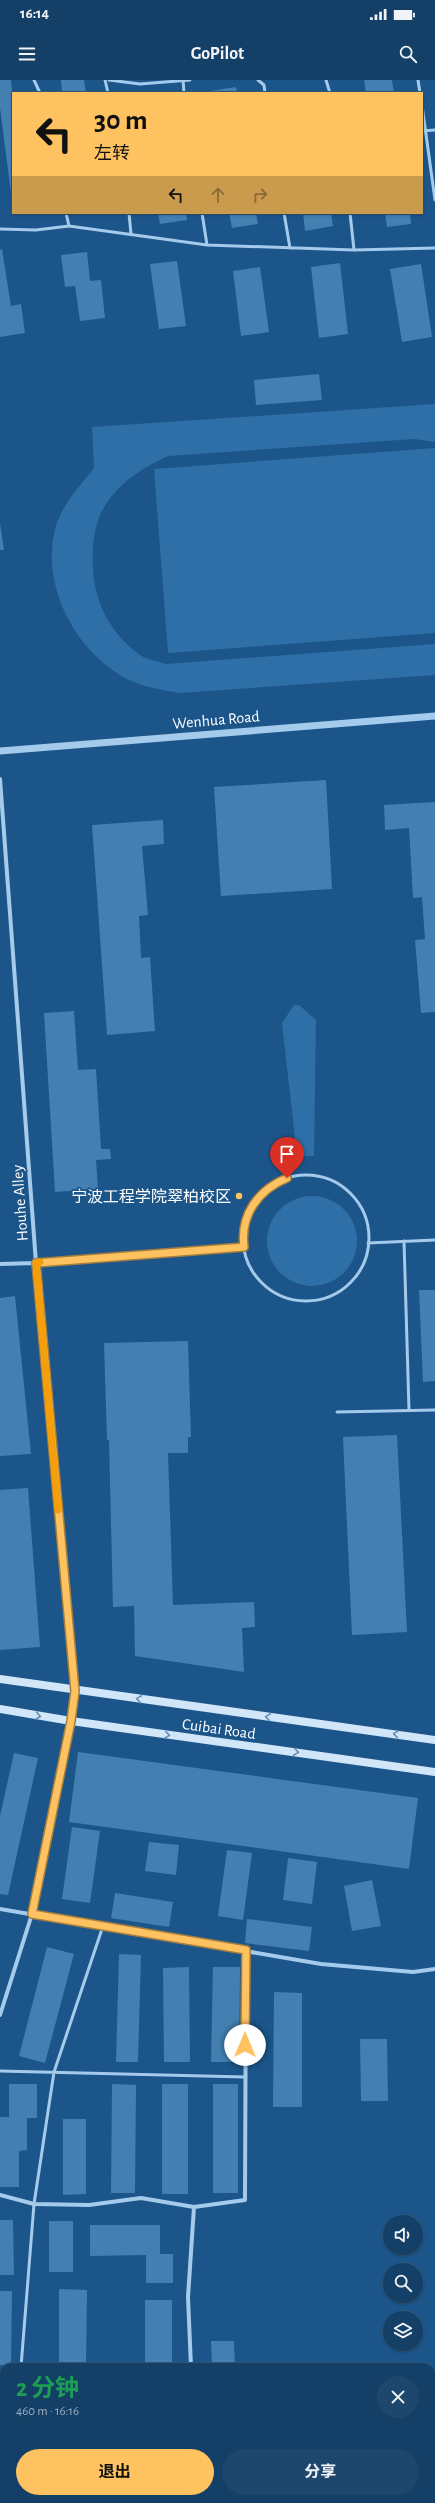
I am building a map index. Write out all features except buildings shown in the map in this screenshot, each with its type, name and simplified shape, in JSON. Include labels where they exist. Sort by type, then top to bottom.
[{"type":"main road","name":"Cuibai Road","points":[[0,1679],[75,1691],[435,1740]]},
{"type":"main road","name":"Cuibai Road","points":[[0,1710],[435,1772]]},
{"type":"street","name":"Wenhua Road","points":[[0,751],[435,716]]},
{"type":"street","name":"Houhe Alley","points":[[0,779],[36,1263],[75,1691],[71,1721],[32,1914],[0,2015]]},
{"type":"street","points":[[0,1264],[36,1263]]},
{"type":"street","points":[[0,1909],[321,1964],[413,1972],[435,1969]]},
{"type":"street","points":[[0,2195],[34,2204],[89,2205],[141,2198],[194,2207],[245,2200],[246,1950]]},
{"type":"street","points":[[191,2363],[188,2297],[194,2207]]},
{"type":"lane","points":[[34,80],[40,92]]},
{"type":"lane","points":[[105,80],[108,92]]},
{"type":"lane","points":[[109,80],[140,84],[190,80]]},
{"type":"lane","points":[[258,80],[264,85],[265,92]]},
{"type":"lane","points":[[326,80],[330,92]]},
{"type":"lane","points":[[418,80],[420,92]]},
{"type":"lane","points":[[183,81],[184,92]]},
{"type":"lane","points":[[423,118],[435,200]]},
{"type":"lane","points":[[424,131],[435,130]]},
{"type":"lane","points":[[66,214],[69,226]]},
{"type":"lane","points":[[129,214],[131,234]]},
{"type":"lane","points":[[202,214],[207,245]]},
{"type":"lane","points":[[284,214],[290,248]]},
{"type":"lane","points":[[350,214],[354,250]]},
{"type":"lane","points":[[0,229],[36,230],[69,226],[207,245],[354,250],[435,248]]},
{"type":"lane","points":[[299,1176],[325,1178],[347,1191],[363,1212],[367,1224],[368,1243],[364,1263],[349,1284],[328,1298],[302,1301],[277,1295],[266,1287],[249,1266],[244,1247],[244,1226],[255,1201],[275,1183],[299,1176]]},
{"type":"lane","points":[[368,1243],[435,1240]]},
{"type":"lane","points":[[404,1242],[409,1410]]},
{"type":"lane","points":[[36,1263],[244,1247]]},
{"type":"lane","points":[[337,1412],[435,1410]]},
{"type":"lane","points":[[22,2363],[34,2204],[54,2072],[103,1926]]},
{"type":"lane","points":[[0,2071],[245,2077]]},
{"type":"shaded area","points":[[435,404],[435,442],[414,439],[168,456],[131,477],[109,500],[99,517],[96,527],[93,546],[93,562],[97,593],[108,620],[127,644],[140,655],[149,659],[166,664],[435,644],[435,675],[180,693],[146,686],[127,679],[108,667],[92,652],[77,634],[57,593],[53,571],[52,548],[56,526],[63,510],[72,495],[94,468],[92,427]]},
{"type":"shaded area","points":[[435,448],[435,633],[168,653],[154,469]]},
{"type":"shaded area","points":[[294,1005],[299,1005],[316,1020],[314,1156],[297,1156],[282,1023]]},
{"type":"shaded area","points":[[312,1196],[329,1200],[344,1209],[353,1224],[357,1241],[353,1258],[344,1273],[329,1282],[312,1286],[295,1282],[280,1273],[271,1258],[267,1241],[271,1224],[280,1209],[295,1200]]},
{"type":"slow traffic","points":[[40,1262],[36,1263],[58,1510]]},
{"type":"place","name":"宁波工程学院翠柏校区","points":[[239,1196]]},
{"type":"route","points":[[245,2045],[246,1950],[32,1914],[71,1721],[75,1691],[36,1263],[244,1247],[244,1226],[248,1213],[255,1201],[264,1191],[275,1183],[287,1178]]}]
